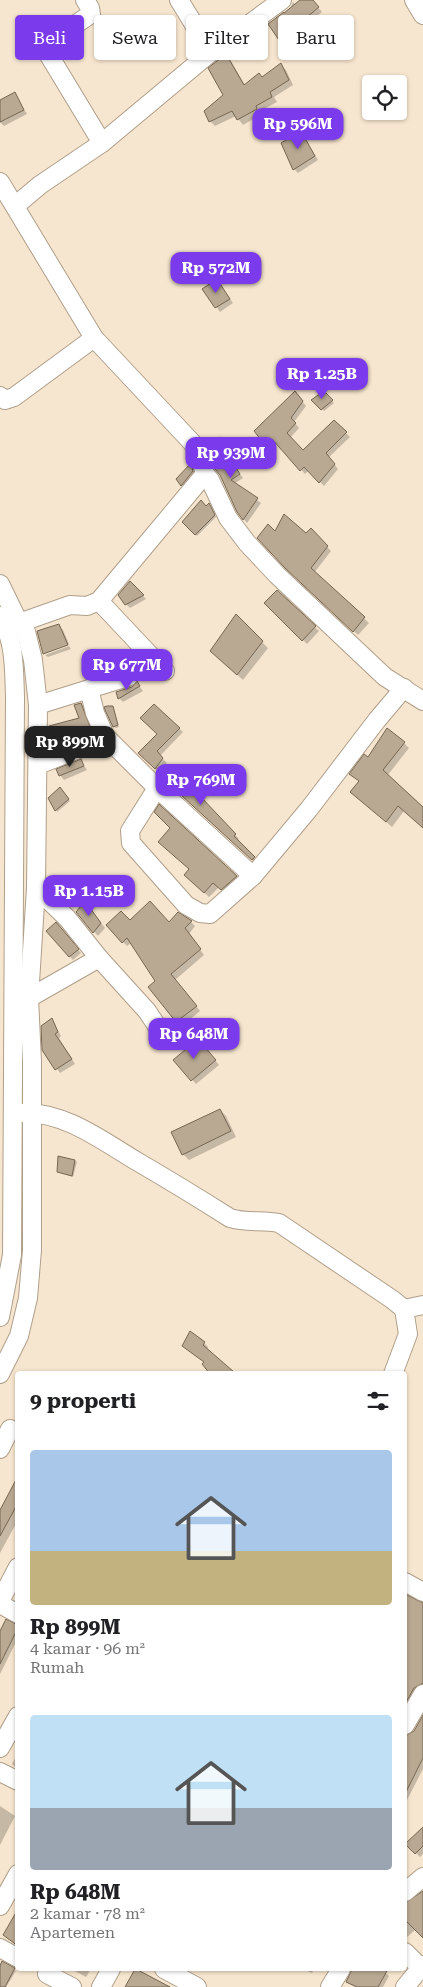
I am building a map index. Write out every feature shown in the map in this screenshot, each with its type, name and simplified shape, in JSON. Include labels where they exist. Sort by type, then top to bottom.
[{"type":"street","points":[[85,0],[91,14],[48,43],[46,52],[102,143]]},
{"type":"street","points":[[179,0],[188,15]]},
{"type":"street","points":[[262,15],[282,0]]},
{"type":"street","points":[[414,0],[423,15]]},
{"type":"street","points":[[15,206],[40,185],[102,143],[201,60]]},
{"type":"street","points":[[0,182],[94,338],[198,449],[205,474],[210,480],[228,518],[277,575],[385,677],[423,701]]},
{"type":"street","points":[[0,396],[6,400],[14,397],[94,338]]},
{"type":"street","points":[[19,623],[70,605],[86,606],[99,601],[205,474]]},
{"type":"street","points":[[0,584],[19,623],[24,628],[31,652],[38,704],[36,888],[12,1255],[0,1317]]},
{"type":"street","points":[[99,601],[165,671]]},
{"type":"street","points":[[0,616],[12,646],[16,697],[22,1113],[32,1250],[28,1298],[19,1336],[0,1374]]},
{"type":"street","points":[[38,704],[128,677]]},
{"type":"street","points":[[89,688],[95,713],[105,736],[157,788],[253,876]]},
{"type":"street","points":[[157,788],[130,832],[131,843],[186,905],[200,913],[210,914],[253,876],[309,809],[404,688]]},
{"type":"street","points":[[38,766],[94,743],[105,736]]},
{"type":"street","points":[[36,888],[67,918],[99,958],[147,1011],[163,1035]]},
{"type":"street","points":[[29,998],[99,958]]},
{"type":"street","points":[[22,1113],[47,1115],[81,1129],[230,1218],[243,1222],[266,1221],[279,1224],[393,1300],[404,1309],[408,1334],[393,1371]]},
{"type":"street","points":[[404,1309],[423,1305]]},
{"type":"street","points":[[0,1449],[9,1431]]},
{"type":"street","points":[[15,1573],[0,1603],[15,1612]]},
{"type":"street","points":[[407,1583],[423,1592]]},
{"type":"street","points":[[407,1722],[423,1694]]},
{"type":"street","points":[[0,1748],[15,1721]]},
{"type":"street","points":[[0,1772],[15,1780]]},
{"type":"street","points":[[407,1890],[423,1877]]},
{"type":"street","points":[[0,1906],[15,1879]]},
{"type":"street","points":[[0,1948],[15,1956]]},
{"type":"street","points":[[405,1987],[422,1966],[407,1954]]},
{"type":"street","points":[[101,1987],[110,1971]]},
{"type":"street","points":[[168,1971],[190,1981]]},
{"type":"street","points":[[331,1987],[339,1971]]},
{"type":"street","points":[[42,1977],[72,1987]]},
{"type":"building","points":[[300,0],[313,0],[319,7],[309,15],[280,15]]},
{"type":"building","points":[[278,16],[278,39],[268,24]]},
{"type":"building","points":[[218,60],[229,60],[244,85],[259,73],[262,77],[281,63],[289,80],[270,92],[272,97],[256,106],[257,109],[237,120],[232,111],[209,122],[204,111],[223,95],[208,68]]},
{"type":"building","points":[[15,92],[24,110],[0,122],[0,100]]},
{"type":"building","points":[[301,131],[315,156],[293,170],[281,143]]},
{"type":"building","points":[[217,279],[230,299],[215,308],[202,289]]},
{"type":"building","points":[[295,391],[303,401],[291,418],[296,423],[287,433],[303,450],[334,420],[347,432],[326,453],[335,464],[319,483],[304,467],[300,471],[272,439],[265,445],[254,431]]},
{"type":"building","points":[[324,391],[333,400],[321,410],[311,400]]},
{"type":"building","points":[[221,437],[229,450],[226,453],[240,474],[231,480],[258,498],[243,520],[215,469],[209,447]]},
{"type":"building","points":[[191,463],[193,471],[181,486],[176,479]]},
{"type":"building","points":[[201,500],[206,506],[209,503],[215,515],[195,535],[182,522]]},
{"type":"building","points":[[284,514],[306,533],[311,528],[328,546],[311,568],[365,617],[353,632],[285,568],[257,538],[268,524],[275,531]]},
{"type":"building","points":[[130,581],[144,595],[125,605],[118,595]]},
{"type":"building","points":[[277,590],[316,626],[302,641],[264,603]]},
{"type":"building","points":[[236,614],[263,641],[237,675],[210,651]]},
{"type":"building","points":[[59,624],[68,645],[43,654],[37,631]]},
{"type":"building","points":[[137,681],[140,686],[118,699],[116,692],[132,687]]},
{"type":"building","points":[[81,703],[92,732],[54,747],[49,726],[79,718],[74,705]]},
{"type":"building","points":[[154,704],[180,728],[157,751],[163,758],[155,769],[138,753],[157,734],[140,718]]},
{"type":"building","points":[[113,706],[118,725],[113,727],[104,707]]},
{"type":"building","points":[[387,728],[405,742],[383,770],[423,807],[423,828],[398,806],[386,822],[350,792],[359,781],[349,774],[364,754],[368,757]]},
{"type":"building","points":[[81,759],[84,766],[59,776],[56,769]]},
{"type":"building","points":[[166,765],[201,795],[236,834],[234,836],[255,857],[252,860],[158,774]]},
{"type":"building","points":[[60,787],[69,799],[55,811],[48,798]]},
{"type":"building","points":[[159,804],[237,876],[221,890],[213,883],[204,893],[184,875],[189,869],[158,842],[170,828],[154,812]]},
{"type":"building","points":[[85,901],[101,923],[93,933],[76,912]]},
{"type":"building","points":[[150,901],[169,922],[178,912],[192,921],[185,928],[201,949],[171,974],[197,1006],[176,1022],[148,987],[155,981],[127,938],[122,943],[106,925],[121,911],[130,920]]},
{"type":"building","points":[[56,922],[79,949],[69,957],[46,931]]},
{"type":"building","points":[[52,1018],[58,1032],[55,1034],[72,1059],[55,1070],[42,1050],[41,1026]]},
{"type":"building","points":[[198,1039],[216,1060],[191,1081],[173,1060]]},
{"type":"building","points":[[220,1109],[231,1131],[182,1155],[171,1132]]},
{"type":"building","points":[[58,1156],[75,1160],[72,1176],[57,1172]]},
{"type":"building","points":[[190,1331],[205,1342],[203,1345],[233,1371],[208,1371],[202,1364],[204,1362],[182,1346]]},
{"type":"building","points":[[15,1482],[15,1508],[0,1536],[0,1510]]},
{"type":"building","points":[[407,1595],[423,1603],[423,1683],[414,1688],[407,1700]]},
{"type":"building","points":[[6,1619],[15,1624],[15,1634],[0,1664],[0,1631]]},
{"type":"building","points":[[423,1715],[423,1758],[407,1790],[407,1735],[414,1731]]},
{"type":"building","points":[[423,1827],[423,1846],[415,1854],[407,1846],[407,1842]]},
{"type":"building","points":[[423,1891],[423,1938],[407,1922],[407,1902]]},
{"type":"building","points":[[15,1914],[15,1944],[3,1935]]},
{"type":"building","points":[[2,1961],[15,1968],[5,1987],[0,1987],[0,1966]]},
{"type":"building","points":[[134,1971],[140,1971],[170,1987],[125,1987]]},
{"type":"building","points":[[351,1971],[387,1971],[378,1987],[357,1987],[346,1982]]}]
